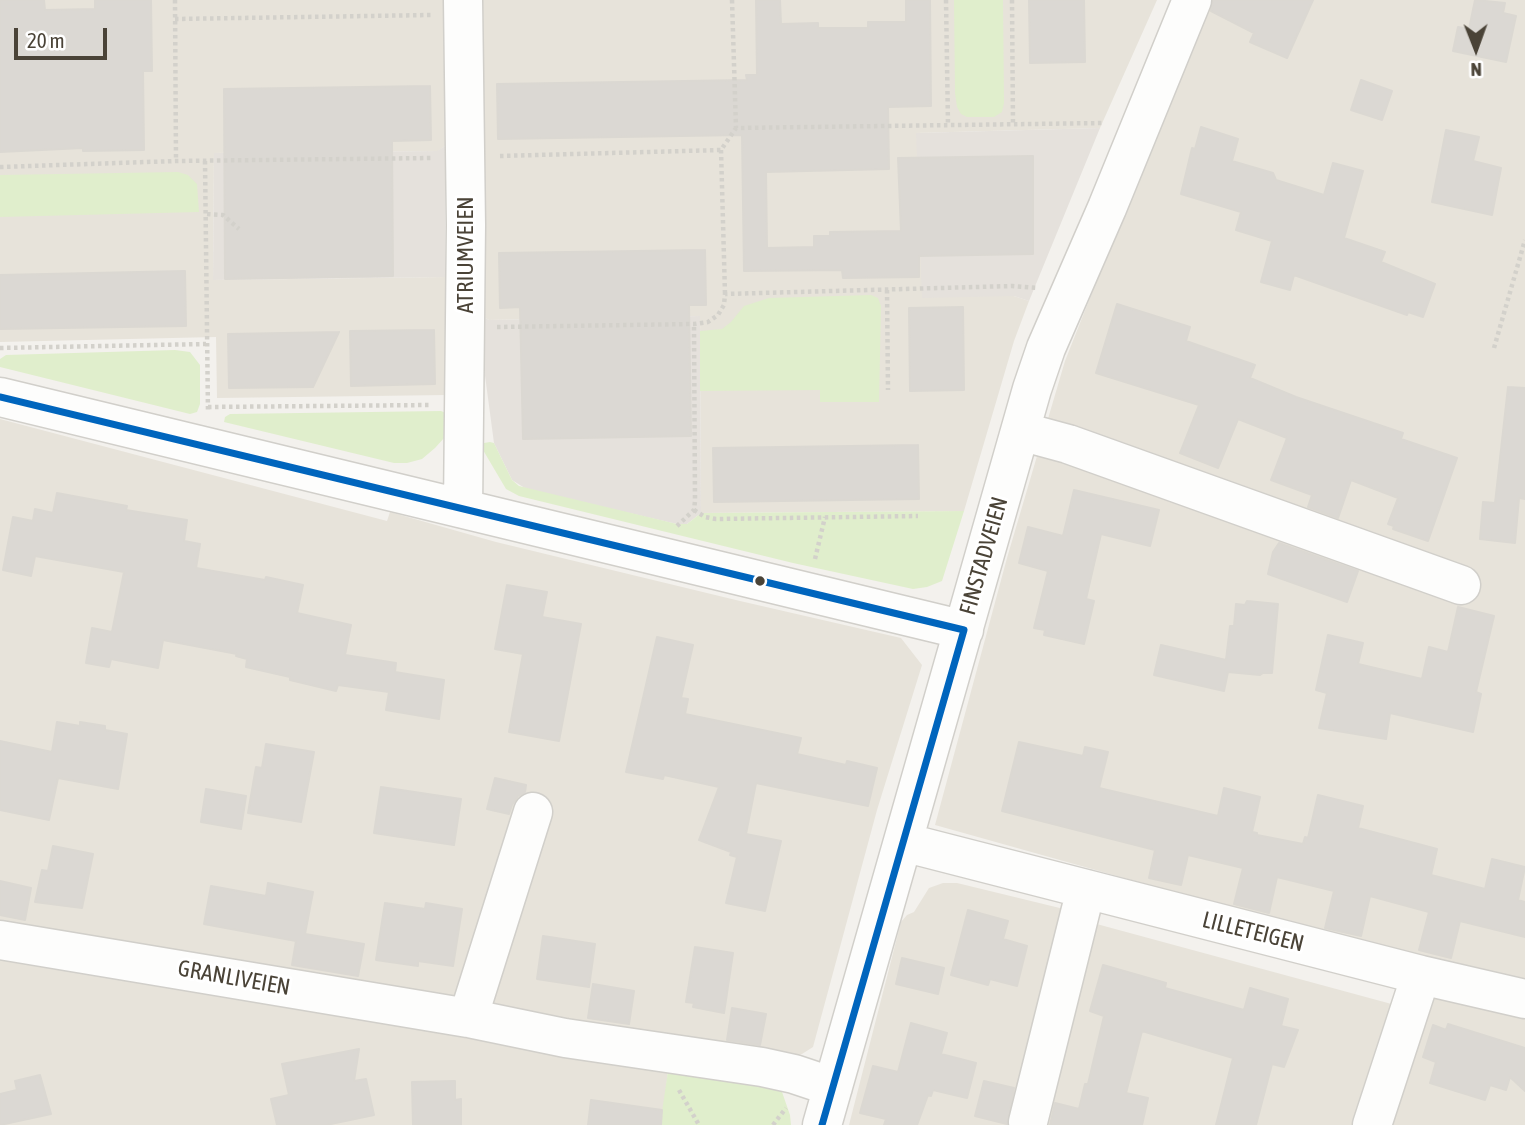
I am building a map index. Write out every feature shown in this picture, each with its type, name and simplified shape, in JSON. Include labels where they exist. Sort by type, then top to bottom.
[{"type":"street","name":"FINSTADVEIEN","points":[[822,1125],[1046,348],[1192,0]]},
{"type":"street","name":"ATRIUMVEIEN","points":[[463,7],[466,157],[466,405],[463,509]]},
{"type":"street","points":[[0,397],[964,630]]},
{"type":"street","points":[[1020,431],[1068,444],[1461,585]]},
{"type":"street","points":[[468,1018],[477,982],[533,812]]},
{"type":"street","name":"LILLETEIGEN","points":[[903,842],[1421,975],[1525,999]]},
{"type":"street","points":[[1028,1122],[1086,889]]},
{"type":"street","name":"GRANLIVEIEN","points":[[0,940],[468,1018],[565,1038],[762,1067],[833,1087]]},
{"type":"street","points":[[1372,1125],[1421,975]]},
{"type":"path","points":[[175,0],[176,161]]},
{"type":"path","points":[[466,327],[694,324],[708,322],[718,315],[724,305],[725,294],[721,150],[736,128],[732,0]]},
{"type":"path","points":[[946,0],[948,125]]},
{"type":"path","points":[[1012,0],[1013,124]]},
{"type":"path","points":[[175,19],[463,7]]},
{"type":"path","points":[[736,128],[1118,124],[1139,129]]},
{"type":"path","points":[[0,167],[721,150]]},
{"type":"path","points":[[201,445],[208,407],[205,161]]},
{"type":"path","points":[[207,214],[223,215],[239,229]]},
{"type":"path","points":[[1494,348],[1525,240]]},
{"type":"path","points":[[725,294],[1012,286],[1049,288],[1069,293]]},
{"type":"path","points":[[887,289],[888,390]]},
{"type":"path","points":[[694,324],[694,510]]},
{"type":"path","points":[[0,348],[206,344]]},
{"type":"path","points":[[208,407],[466,405]]},
{"type":"path","points":[[694,510],[705,517],[716,519],[918,516]]},
{"type":"path","points":[[675,531],[681,520],[694,510]]},
{"type":"path","points":[[815,562],[825,517]]},
{"type":"path","points":[[773,1125],[792,1102]]},
{"type":"shaded area","points":[[0,0],[446,0],[445,146],[438,151],[214,153],[213,280],[445,277],[447,395],[217,398],[216,337],[0,342]]},
{"type":"shaded area","points":[[476,0],[1157,0],[1100,128],[916,133],[1014,296],[1029,301],[1014,341],[964,511],[701,513],[700,316],[489,320],[483,317]]},
{"type":"shaded area","points":[[1212,0],[1525,0],[1525,982],[1299,927],[935,825],[1007,558],[1065,361],[1173,88]]},
{"type":"shaded area","points":[[1100,128],[1029,301],[1014,296],[922,298],[916,133]]},
{"type":"shaded area","points":[[445,146],[445,277],[213,280],[214,153],[437,151]]},
{"type":"shaded area","points":[[700,316],[701,513],[687,524],[677,524],[528,490],[512,480],[494,443],[484,368],[483,317],[489,320]]},
{"type":"shaded area","points":[[0,419],[387,521],[390,512],[496,542],[901,638],[922,665],[877,810],[813,1047],[802,1054],[789,1057],[668,1071],[662,1125],[0,1125]]},
{"type":"shaded area","points":[[943,883],[957,883],[1068,910],[1093,923],[1421,1012],[1434,993],[1525,1008],[1525,1125],[849,1125],[901,922],[914,912],[929,888]]},
{"type":"green space","points":[[954,0],[1003,0],[1004,103],[1002,112],[994,117],[967,117],[961,114],[957,107]]},
{"type":"green space","points":[[178,172],[188,175],[197,184],[199,212],[0,217],[0,175]]},
{"type":"green space","points":[[871,295],[878,298],[881,306],[879,402],[820,402],[820,390],[700,391],[700,331],[722,329],[744,306],[769,298]]},
{"type":"green space","points":[[175,350],[190,352],[200,365],[200,404],[197,412],[190,414],[0,367],[0,359],[6,355]]},
{"type":"green space","points":[[441,411],[449,414],[445,437],[422,459],[407,463],[394,463],[224,422],[225,417],[230,414]]},
{"type":"green space","points":[[484,443],[494,443],[512,480],[519,486],[677,524],[687,524],[701,513],[964,511],[942,581],[913,589],[793,563],[519,496],[506,489],[483,450]]},
{"type":"green space","points":[[668,1071],[756,1079],[782,1092],[791,1125],[660,1125]]},
{"type":"building","points":[[0,0],[44,0],[45,10],[95,9],[95,0],[151,0],[152,71],[143,71],[144,150],[83,151],[83,148],[0,152]]},
{"type":"building","points":[[756,0],[780,0],[781,24],[818,23],[818,28],[868,28],[868,22],[906,22],[906,0],[930,0],[931,106],[888,107],[889,169],[766,172],[767,248],[814,247],[814,236],[830,236],[830,232],[901,231],[898,158],[1033,156],[1033,254],[919,256],[919,277],[843,278],[842,270],[744,271],[742,135],[498,139],[497,84],[747,80],[746,75],[757,75]]},
{"type":"building","points":[[1029,0],[1084,0],[1085,62],[1030,63]]},
{"type":"building","points":[[1213,0],[1313,0],[1287,58],[1250,42],[1254,33],[1211,11]]},
{"type":"building","points":[[1475,0],[1505,3],[1503,13],[1516,16],[1506,62],[1453,51],[1458,27],[1469,29]]},
{"type":"building","points":[[1361,80],[1392,91],[1382,120],[1351,110]]},
{"type":"building","points":[[430,86],[431,140],[392,141],[393,276],[225,279],[224,89]]},
{"type":"building","points":[[1201,127],[1238,139],[1232,161],[1273,173],[1276,180],[1324,195],[1333,163],[1363,171],[1344,238],[1385,252],[1381,262],[1435,284],[1423,317],[1408,312],[1407,315],[1294,275],[1290,290],[1261,282],[1272,241],[1236,230],[1241,212],[1181,194],[1192,148],[1195,149]]},
{"type":"building","points":[[1446,130],[1479,137],[1473,161],[1501,168],[1492,215],[1432,202]]},
{"type":"building","points":[[705,250],[706,305],[689,305],[691,436],[523,439],[520,307],[500,308],[499,253]]},
{"type":"building","points":[[185,271],[186,326],[0,329],[0,275]]},
{"type":"building","points":[[1117,304],[1190,327],[1186,341],[1255,365],[1250,378],[1296,397],[1403,433],[1401,439],[1457,458],[1428,541],[1393,529],[1394,526],[1388,524],[1398,498],[1351,480],[1338,518],[1308,507],[1312,495],[1271,480],[1287,438],[1238,419],[1218,468],[1180,453],[1199,405],[1096,373]]},
{"type":"building","points":[[963,307],[964,390],[910,391],[909,308]]},
{"type":"building","points":[[434,330],[435,384],[351,386],[350,331]]},
{"type":"building","points":[[339,332],[313,387],[229,388],[228,334]]},
{"type":"building","points":[[1508,387],[1525,388],[1525,499],[1519,498],[1515,543],[1480,539],[1483,502],[1495,503]]},
{"type":"building","points":[[918,445],[919,499],[714,502],[713,448]]},
{"type":"building","points":[[1074,490],[1159,510],[1150,546],[1101,534],[1086,599],[1094,601],[1084,644],[1044,635],[1045,630],[1034,628],[1048,571],[1019,563],[1028,527],[1063,536]]},
{"type":"building","points":[[57,493],[127,506],[126,510],[187,520],[184,541],[200,544],[196,568],[303,585],[297,613],[351,625],[345,655],[396,663],[395,672],[444,680],[439,719],[386,710],[389,692],[338,685],[336,691],[246,667],[247,659],[236,656],[237,654],[163,640],[158,668],[111,659],[109,667],[86,663],[92,628],[112,632],[124,572],[35,556],[31,576],[3,570],[13,517],[33,521],[35,509],[53,513]]},
{"type":"building","points":[[1279,543],[1358,571],[1347,602],[1268,574],[1273,552]]},
{"type":"building","points":[[507,585],[547,592],[542,617],[581,624],[559,741],[509,732],[523,654],[495,649]]},
{"type":"building","points":[[1247,601],[1278,604],[1272,673],[1260,675],[1228,672],[1224,691],[1154,675],[1161,645],[1226,660],[1236,604],[1245,605]]},
{"type":"building","points":[[1458,607],[1494,616],[1476,692],[1481,694],[1473,732],[1390,713],[1386,739],[1319,728],[1327,693],[1316,690],[1328,635],[1363,643],[1358,664],[1422,679],[1429,647],[1448,652]]},
{"type":"building","points":[[657,637],[693,645],[681,698],[688,699],[685,714],[801,738],[797,754],[846,765],[847,761],[877,768],[868,806],[756,783],[746,834],[781,841],[765,911],[726,903],[737,857],[730,855],[731,852],[699,840],[719,787],[664,775],[663,779],[626,772]]},
{"type":"building","points":[[57,722],[105,726],[105,730],[127,734],[118,789],[58,778],[49,820],[0,810],[0,741],[52,752]]},
{"type":"building","points":[[1019,742],[1083,756],[1085,747],[1108,752],[1099,788],[1218,816],[1224,788],[1260,797],[1252,832],[1257,835],[1303,844],[1305,837],[1308,838],[1318,795],[1363,806],[1358,828],[1437,849],[1431,875],[1485,889],[1492,859],[1525,867],[1518,900],[1525,902],[1525,937],[1460,921],[1451,958],[1419,950],[1429,912],[1370,896],[1361,936],[1325,928],[1334,891],[1277,877],[1269,913],[1234,904],[1243,868],[1188,855],[1181,885],[1149,878],[1155,850],[1002,811]]},
{"type":"building","points":[[266,744],[314,752],[301,822],[248,813],[256,767],[262,768]]},
{"type":"building","points":[[495,778],[526,785],[525,792],[518,796],[509,814],[487,809]]},
{"type":"building","points":[[381,787],[461,799],[454,845],[374,833]]},
{"type":"building","points":[[206,789],[246,796],[241,829],[201,822]]},
{"type":"building","points":[[53,846],[93,854],[82,908],[35,902],[42,870],[48,871]]},
{"type":"building","points":[[0,881],[31,888],[25,920],[0,915]]},
{"type":"building","points":[[268,883],[313,892],[305,934],[364,944],[358,976],[292,965],[296,941],[204,924],[211,886],[266,896]]},
{"type":"building","points":[[385,903],[425,909],[426,903],[462,909],[453,966],[418,961],[418,966],[376,960]]},
{"type":"building","points":[[968,910],[1008,921],[1003,939],[1027,946],[1017,986],[990,979],[988,985],[951,975]]},
{"type":"building","points":[[543,936],[595,944],[589,987],[537,979]]},
{"type":"building","points":[[695,947],[733,953],[724,1013],[693,1007],[694,1003],[686,1002]]},
{"type":"building","points":[[902,958],[944,968],[938,994],[896,984]]},
{"type":"building","points":[[1103,965],[1166,983],[1165,988],[1244,1010],[1250,988],[1288,999],[1281,1026],[1298,1030],[1284,1067],[1272,1064],[1256,1125],[1216,1125],[1233,1058],[1142,1031],[1126,1093],[1148,1098],[1142,1125],[1050,1125],[1055,1103],[1079,1109],[1085,1084],[1088,1084],[1104,1016],[1090,1011]]},
{"type":"building","points":[[593,984],[634,991],[629,1024],[588,1018]]},
{"type":"building","points":[[732,1008],[766,1014],[760,1045],[727,1040]]},
{"type":"building","points":[[911,1023],[947,1033],[941,1054],[976,1063],[967,1098],[933,1090],[931,1096],[928,1095],[917,1125],[884,1125],[886,1119],[860,1113],[873,1066],[898,1072]]},
{"type":"building","points":[[1448,1024],[1525,1048],[1525,1091],[1510,1077],[1506,1090],[1490,1085],[1485,1100],[1430,1083],[1436,1062],[1423,1057],[1433,1025],[1446,1030]]},
{"type":"building","points":[[359,1049],[354,1081],[366,1079],[374,1115],[326,1125],[277,1125],[271,1099],[289,1095],[282,1064]]},
{"type":"building","points":[[40,1075],[51,1114],[0,1125],[0,1094],[17,1090],[15,1081]]},
{"type":"building","points":[[455,1081],[455,1100],[461,1099],[461,1125],[413,1125],[412,1082]]},
{"type":"building","points":[[984,1081],[1014,1088],[1007,1124],[975,1116]]},
{"type":"building","points":[[591,1100],[662,1110],[661,1125],[588,1125]]},
{"type":"transit line","points":[[0,397],[964,630],[822,1125]]}]
